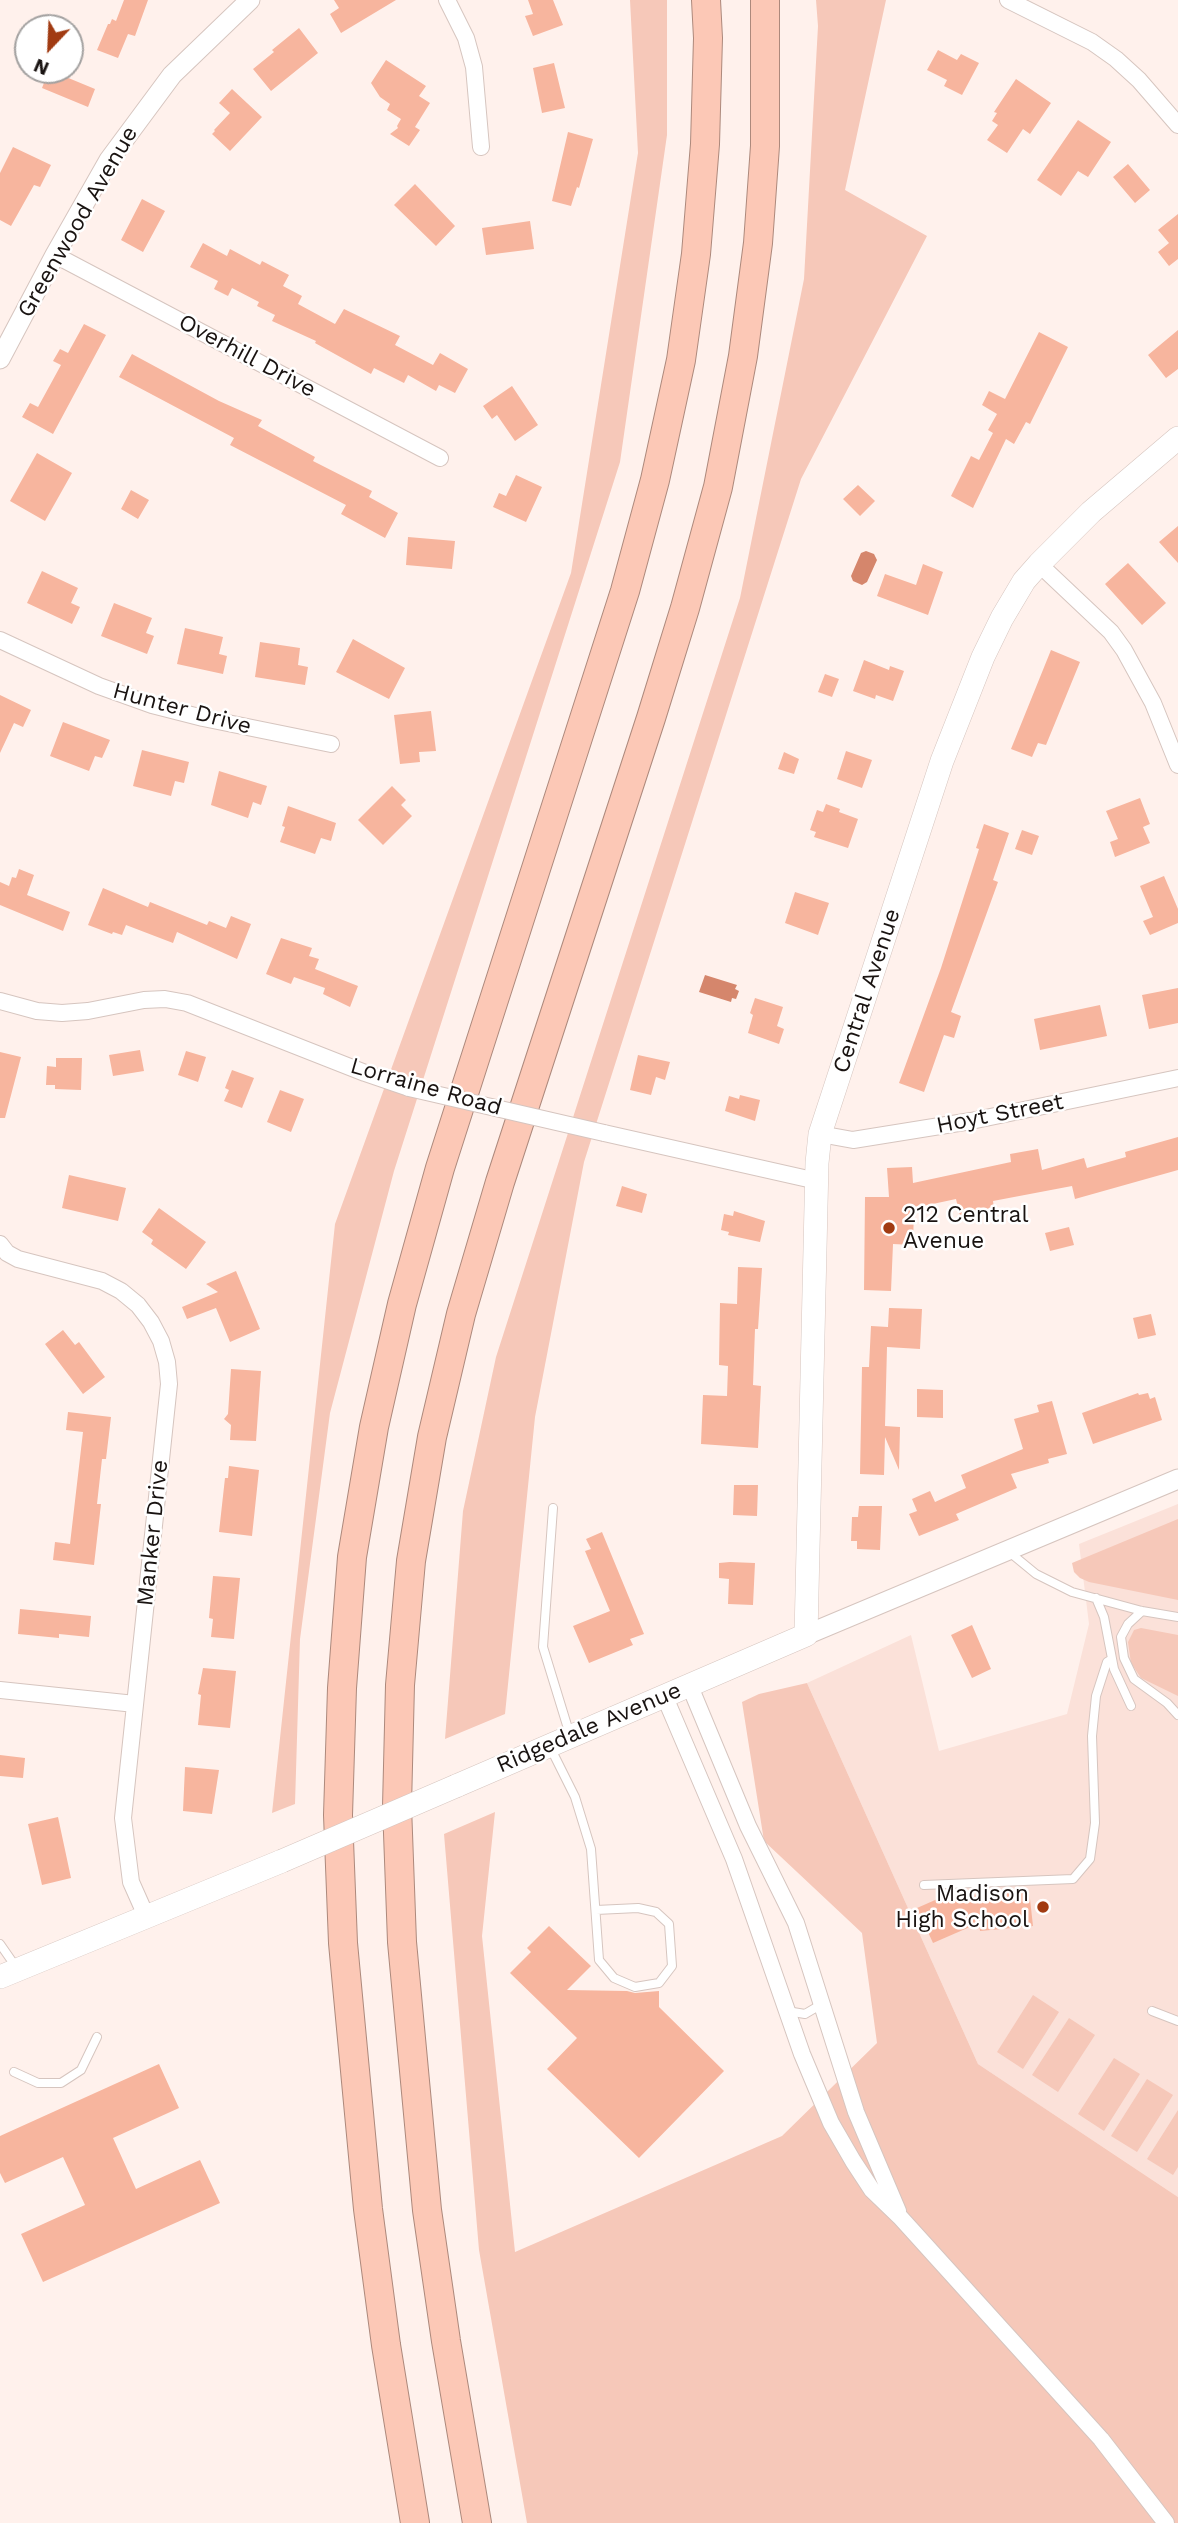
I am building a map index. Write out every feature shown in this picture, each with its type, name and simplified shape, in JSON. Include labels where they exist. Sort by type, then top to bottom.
[{"type":"highway","points":[[415,2523],[386,2345],[368,2209],[343,1943],[338,1815],[342,1688],[352,1557],[374,1427],[402,1304],[430,1205],[625,591],[655,480],[681,360],[696,254],[705,144],[708,38],[706,0]]},
{"type":"highway","points":[[477,2523],[427,2210],[402,1942],[397,1807],[400,1685],[411,1561],[432,1437],[461,1314],[500,1182],[658,694],[718,487],[743,356],[758,243],[765,146],[765,0]]},
{"type":"main road","name":"Central Avenue","points":[[806,1635],[820,1135],[942,761],[1002,618],[1024,581],[1039,564],[1091,512],[1178,438]]},
{"type":"main road","name":"Ridgedale Avenue","points":[[9,1973],[282,1861],[806,1635]]},
{"type":"street","name":"Greenwood Avenue","points":[[0,359],[109,160],[147,106],[187,60],[250,0]]},
{"type":"street","points":[[447,0],[466,38],[474,67],[481,147]]},
{"type":"street","points":[[1008,0],[1091,42],[1116,59],[1139,80],[1178,125]]},
{"type":"street","name":"Overhill Drive","points":[[55,255],[440,458]]},
{"type":"street","points":[[1039,564],[1111,632],[1124,650],[1153,703],[1178,765]]},
{"type":"street","name":"Hunter Drive","points":[[0,640],[99,686],[152,705],[331,744]]},
{"type":"street","name":"Lorraine Road","points":[[0,1001],[37,1011],[62,1013],[89,1012],[144,1000],[165,999],[187,1003],[410,1088],[817,1181]]},
{"type":"street","name":"Hoyt Street","points":[[820,1135],[853,1140],[971,1121],[1178,1078]]},
{"type":"street","name":"Manker Drive","points":[[0,1244],[18,1259],[102,1281],[121,1291],[138,1305],[151,1322],[161,1341],[167,1362],[169,1384],[123,1818],[131,1882],[147,1918]]},
{"type":"street","name":"Ridgedale Avenue","points":[[806,1635],[1178,1479]]},
{"type":"street","points":[[690,1684],[748,1826],[796,1923],[856,2112],[900,2217]]},
{"type":"street","points":[[0,1690],[135,1704]]},
{"type":"street","points":[[664,1695],[734,1859],[802,2054],[831,2123],[872,2190],[900,2217],[1101,2440],[1166,2523]]},
{"type":"lane","points":[[553,1508],[543,1647],[559,1740],[591,1849],[599,1960],[614,1978],[635,1987],[659,1983],[671,1966],[669,1924],[656,1912],[638,1908],[596,1910]]},
{"type":"lane","points":[[1009,1551],[1036,1574],[1072,1591],[1143,1611],[1178,1617]]},
{"type":"lane","points":[[1096,1598],[1104,1616],[1117,1676],[1131,1706]]},
{"type":"lane","points":[[1143,1611],[1129,1624],[1121,1637],[1124,1658],[1134,1679],[1167,1703],[1178,1715]]},
{"type":"lane","points":[[924,1885],[1073,1878],[1090,1859],[1095,1823],[1092,1736],[1096,1696],[1107,1662],[1112,1659]]},
{"type":"lane","points":[[0,1944],[9,1973]]},
{"type":"lane","points":[[787,2011],[805,2014],[822,2004]]},
{"type":"lane","points":[[1153,2011],[1178,2021]]},
{"type":"lane","points":[[14,2071],[38,2083],[61,2083],[81,2070],[97,2038]]},
{"type":"shaded area","points":[[630,0],[667,0],[667,135],[620,462],[394,1171],[330,1413],[300,1639],[295,1804],[272,1813],[335,1224],[571,573],[638,153]]},
{"type":"shaded area","points":[[816,0],[886,0],[845,190],[927,236],[801,479],[584,1162],[535,1417],[505,1714],[445,1739],[463,1511],[496,1357],[740,598],[804,279],[818,26]]},
{"type":"shaded area","points":[[866,551],[874,554],[877,560],[867,582],[862,585],[853,581],[851,576],[861,553]]},
{"type":"shaded area","points":[[705,975],[737,985],[735,989],[739,991],[736,999],[732,998],[731,1002],[699,992]]},
{"type":"shaded area","name":"Madison High School","points":[[1178,1504],[1178,2197],[978,2064],[807,1683],[911,1635],[939,1751],[1067,1714],[1089,1624],[1079,1544]]},
{"type":"shaded area","points":[[1178,1519],[1178,1600],[1089,1582],[1074,1572],[1072,1563]]},
{"type":"shaded area","points":[[1141,1628],[1178,1635],[1178,1696],[1141,1678],[1131,1663],[1128,1642],[1134,1630]]},
{"type":"shaded area","points":[[807,1683],[978,2064],[1178,2197],[1178,2523],[527,2523],[479,2250],[444,1834],[495,1812],[482,1936],[515,2252],[782,2136],[877,2043],[862,1933],[764,1841],[742,1702],[759,1694]]},
{"type":"shaded area","points":[[1033,1995],[1059,2012],[1023,2069],[997,2052]]},
{"type":"shaded area","points":[[1069,2018],[1095,2035],[1058,2092],[1032,2075]]},
{"type":"shaded area","points":[[1114,2058],[1140,2074],[1104,2131],[1078,2114]]},
{"type":"shaded area","points":[[1147,2079],[1173,2095],[1137,2152],[1111,2136]]},
{"type":"shaded area","points":[[1178,2110],[1178,2167],[1173,2175],[1147,2159]]},
{"type":"building","points":[[124,0],[148,0],[135,36],[128,34],[118,58],[97,50],[108,24],[112,19],[116,21]]},
{"type":"building","points":[[334,0],[396,0],[341,33],[330,14],[339,8]]},
{"type":"building","points":[[528,0],[553,0],[563,25],[533,36],[525,16],[533,14]]},
{"type":"building","points":[[299,28],[318,53],[271,91],[253,69]]},
{"type":"building","points":[[938,50],[957,60],[961,54],[979,63],[962,95],[944,86],[947,80],[927,70]]},
{"type":"building","points":[[386,60],[426,86],[419,96],[430,103],[415,127],[420,130],[409,146],[390,134],[398,128],[401,119],[387,110],[390,104],[380,97],[371,83]]},
{"type":"building","points":[[554,63],[565,108],[542,113],[533,68]]},
{"type":"building","points":[[1016,79],[1051,103],[1030,134],[1023,129],[1007,153],[987,140],[998,125],[992,121],[997,113],[994,112]]},
{"type":"building","points":[[44,84],[83,84],[95,89],[88,107],[42,88]]},
{"type":"building","points":[[232,89],[262,117],[230,151],[212,134],[230,113],[219,103]]},
{"type":"building","points":[[1078,120],[1111,142],[1088,177],[1078,171],[1061,196],[1037,180]]},
{"type":"building","points":[[568,132],[593,139],[571,206],[552,201]]},
{"type":"building","points":[[13,147],[51,165],[40,187],[34,185],[11,226],[0,220],[0,173]]},
{"type":"building","points":[[1128,164],[1150,190],[1135,203],[1113,177]]},
{"type":"building","points":[[415,184],[455,226],[436,246],[394,205]]},
{"type":"building","points":[[142,199],[165,211],[143,252],[121,240]]},
{"type":"building","points":[[1178,214],[1178,259],[1169,266],[1158,252],[1169,243],[1158,230]]},
{"type":"building","points":[[530,221],[534,249],[486,255],[482,228]]},
{"type":"building","points":[[203,243],[227,256],[230,249],[260,265],[262,261],[289,275],[283,286],[302,296],[298,304],[335,324],[344,309],[400,336],[395,345],[433,365],[440,353],[468,369],[455,393],[439,385],[436,391],[408,375],[404,383],[374,368],[371,374],[315,343],[316,341],[272,321],[275,315],[257,306],[259,302],[232,288],[228,296],[214,289],[218,281],[190,267]]},
{"type":"building","points":[[84,324],[106,335],[53,434],[22,417],[30,403],[38,407],[61,365],[53,361],[60,349],[68,353]]},
{"type":"building","points":[[1178,330],[1178,369],[1166,378],[1148,355]]},
{"type":"building","points":[[1039,332],[1068,347],[1030,424],[1026,422],[1014,444],[1006,439],[973,508],[951,496],[971,456],[979,460],[993,433],[988,430],[997,414],[982,405],[989,391],[1005,399]]},
{"type":"building","points":[[132,354],[219,401],[262,420],[258,426],[315,457],[313,461],[372,491],[369,497],[398,513],[385,538],[341,514],[346,505],[230,445],[234,438],[119,377]]},
{"type":"building","points":[[512,386],[538,425],[515,441],[497,415],[492,419],[483,406]]},
{"type":"building","points":[[37,453],[72,473],[45,521],[10,501]]},
{"type":"building","points":[[516,475],[542,487],[526,522],[493,507],[499,493],[506,496]]},
{"type":"building","points":[[858,485],[875,501],[860,516],[843,499]]},
{"type":"building","points":[[131,490],[149,500],[138,519],[121,509]]},
{"type":"building","points":[[1178,526],[1178,563],[1159,542]]},
{"type":"building","points":[[408,537],[455,541],[452,569],[406,565]]},
{"type":"building","points":[[1128,563],[1166,603],[1142,625],[1105,584]]},
{"type":"building","points":[[923,564],[943,572],[928,615],[877,596],[885,574],[916,585]]},
{"type":"building","points":[[42,571],[78,588],[71,603],[80,607],[72,624],[27,603]]},
{"type":"building","points":[[114,603],[152,618],[146,633],[154,636],[147,654],[101,636]]},
{"type":"building","points":[[185,628],[223,637],[219,654],[227,656],[223,674],[177,664]]},
{"type":"building","points":[[353,639],[405,668],[389,699],[336,672]]},
{"type":"building","points":[[260,642],[300,648],[298,665],[308,667],[305,685],[255,677]]},
{"type":"building","points":[[1051,650],[1080,662],[1046,745],[1038,743],[1032,757],[1011,749]]},
{"type":"building","points":[[864,660],[889,670],[890,666],[904,671],[893,701],[876,695],[875,699],[853,691]]},
{"type":"building","points":[[825,674],[839,679],[832,697],[818,692]]},
{"type":"building","points":[[0,695],[31,710],[23,727],[14,723],[0,753]]},
{"type":"building","points":[[431,711],[436,751],[419,752],[420,762],[400,764],[394,715]]},
{"type":"building","points":[[63,722],[110,740],[102,758],[95,756],[89,771],[50,756]]},
{"type":"building","points":[[142,750],[189,762],[184,783],[175,781],[171,796],[133,786]]},
{"type":"building","points":[[846,751],[872,760],[862,788],[837,779]]},
{"type":"building","points":[[784,752],[799,759],[794,774],[778,769]]},
{"type":"building","points":[[219,771],[267,786],[261,805],[253,802],[248,818],[211,805]]},
{"type":"building","points":[[392,786],[406,800],[401,805],[412,816],[383,845],[358,820]]},
{"type":"building","points":[[1140,798],[1150,824],[1143,827],[1150,843],[1115,857],[1110,842],[1118,839],[1106,811]]},
{"type":"building","points":[[826,804],[858,819],[848,848],[814,837],[816,832],[810,830],[817,810],[823,812]]},
{"type":"building","points":[[288,806],[336,823],[331,841],[321,838],[315,854],[280,842]]},
{"type":"building","points":[[984,824],[1009,833],[993,880],[998,882],[951,1012],[961,1016],[954,1038],[944,1035],[924,1092],[899,1083],[941,968],[979,849],[976,848]]},
{"type":"building","points":[[1022,830],[1039,836],[1032,855],[1015,849]]},
{"type":"building","points":[[19,869],[34,875],[27,895],[70,912],[63,931],[0,905],[0,882],[9,886]]},
{"type":"building","points":[[1164,876],[1178,909],[1178,923],[1150,935],[1143,921],[1153,917],[1140,886]]},
{"type":"building","points":[[103,888],[148,907],[150,902],[207,925],[209,921],[226,928],[231,916],[251,924],[237,959],[177,932],[173,943],[126,925],[122,935],[112,934],[88,925]]},
{"type":"building","points":[[795,892],[829,903],[818,935],[785,923]]},
{"type":"building","points":[[281,938],[312,948],[309,956],[319,959],[315,969],[358,986],[350,1007],[323,994],[325,988],[294,977],[291,984],[266,974]]},
{"type":"building","points":[[1178,988],[1178,1023],[1149,1029],[1142,995]]},
{"type":"building","points":[[755,998],[783,1007],[777,1026],[784,1029],[779,1044],[748,1033]]},
{"type":"building","points":[[1100,1005],[1107,1036],[1040,1050],[1034,1019]]},
{"type":"building","points":[[140,1050],[144,1071],[113,1076],[109,1055]]},
{"type":"building","points":[[186,1051],[206,1057],[198,1082],[178,1075]]},
{"type":"building","points":[[0,1052],[21,1057],[5,1118],[0,1118]]},
{"type":"building","points":[[638,1055],[670,1062],[665,1080],[656,1077],[651,1095],[630,1090]]},
{"type":"building","points":[[56,1058],[82,1058],[81,1090],[55,1089],[55,1085],[46,1085],[47,1066],[56,1067]]},
{"type":"building","points":[[232,1070],[254,1078],[242,1108],[224,1101],[229,1090],[225,1088]]},
{"type":"building","points":[[280,1090],[304,1099],[291,1132],[267,1122]]},
{"type":"building","points":[[740,1095],[760,1100],[755,1121],[725,1111],[729,1096],[739,1099]]},
{"type":"building","points":[[1178,1137],[1178,1170],[1075,1199],[1072,1186],[993,1201],[994,1209],[960,1216],[956,1199],[914,1208],[913,1245],[893,1244],[891,1291],[864,1290],[865,1197],[889,1197],[887,1168],[912,1167],[913,1183],[1011,1162],[1010,1154],[1038,1149],[1042,1170],[1084,1158],[1087,1168],[1126,1157],[1125,1152]]},
{"type":"building","points":[[69,1175],[126,1188],[118,1221],[62,1208]]},
{"type":"building","points":[[622,1186],[647,1194],[642,1213],[616,1206]]},
{"type":"building","points":[[159,1208],[206,1242],[186,1269],[151,1244],[153,1240],[142,1232]]},
{"type":"building","points":[[734,1211],[765,1221],[760,1242],[728,1235],[729,1232],[721,1230],[724,1214],[733,1216]]},
{"type":"building","points":[[1069,1227],[1074,1245],[1050,1251],[1045,1233]]},
{"type":"building","points":[[738,1267],[762,1268],[758,1329],[755,1329],[753,1385],[761,1386],[758,1448],[701,1444],[703,1395],[727,1396],[728,1366],[719,1365],[720,1303],[737,1304]]},
{"type":"building","points":[[236,1271],[260,1329],[230,1342],[216,1308],[187,1319],[182,1307],[218,1292],[206,1284]]},
{"type":"building","points":[[889,1308],[922,1309],[920,1349],[887,1347],[885,1426],[900,1427],[899,1470],[885,1437],[884,1475],[860,1474],[862,1367],[869,1367],[871,1326],[888,1327]]},
{"type":"building","points":[[1151,1314],[1156,1335],[1138,1339],[1133,1318]]},
{"type":"building","points":[[63,1330],[75,1345],[79,1342],[105,1377],[83,1394],[45,1344]]},
{"type":"building","points":[[231,1369],[261,1371],[256,1441],[230,1440],[231,1425],[224,1419],[228,1414]]},
{"type":"building","points":[[917,1389],[943,1390],[943,1418],[917,1417]]},
{"type":"building","points":[[1138,1393],[1148,1393],[1150,1399],[1155,1397],[1162,1420],[1093,1444],[1082,1413]]},
{"type":"building","points":[[1052,1401],[1067,1454],[1048,1459],[1049,1463],[1011,1474],[1017,1488],[956,1514],[959,1520],[919,1536],[909,1514],[917,1511],[912,1499],[930,1491],[935,1502],[966,1488],[961,1475],[1023,1449],[1014,1419],[1039,1412],[1037,1405]]},
{"type":"building","points":[[68,1412],[111,1417],[106,1459],[102,1459],[97,1504],[101,1504],[94,1565],[53,1560],[55,1542],[70,1544],[83,1432],[66,1430]]},
{"type":"building","points":[[229,1466],[259,1470],[252,1536],[219,1532],[225,1478],[228,1478]]},
{"type":"building","points":[[734,1485],[758,1485],[757,1516],[733,1515]]},
{"type":"building","points":[[859,1506],[882,1506],[880,1550],[857,1549],[857,1541],[851,1541],[852,1517],[858,1517]]},
{"type":"building","points":[[602,1532],[644,1634],[630,1639],[633,1645],[589,1663],[573,1626],[610,1611],[585,1551],[591,1549],[586,1539]]},
{"type":"building","points":[[719,1563],[755,1563],[753,1605],[728,1604],[729,1579],[719,1578]]},
{"type":"building","points":[[213,1576],[240,1578],[234,1639],[211,1637],[213,1619],[209,1618]]},
{"type":"building","points":[[20,1609],[91,1616],[89,1637],[59,1634],[59,1638],[18,1634]]},
{"type":"building","points":[[972,1625],[991,1669],[972,1678],[951,1635]]},
{"type":"building","points":[[203,1668],[236,1671],[230,1728],[198,1725],[201,1695],[198,1694]]},
{"type":"building","points":[[0,1755],[25,1758],[23,1778],[0,1776]]},
{"type":"building","points":[[185,1767],[219,1770],[212,1814],[183,1811]]},
{"type":"building","points":[[58,1817],[71,1878],[42,1885],[28,1824]]},
{"type":"building","points":[[1029,1890],[1033,1926],[980,1931],[979,1923],[933,1943],[917,1908],[951,1893],[953,1898]]},
{"type":"building","points":[[549,1926],[591,1966],[567,1990],[635,1993],[659,1991],[659,2007],[724,2071],[639,2158],[547,2069],[577,2038],[510,1973],[531,1952],[527,1948]]},
{"type":"building","points":[[159,2064],[179,2108],[113,2138],[136,2189],[200,2160],[220,2203],[43,2282],[21,2234],[85,2205],[63,2157],[5,2183],[0,2173],[0,2136]]},
{"type":"place","name":"212 Central Avenue","points":[[889,1228]]},
{"type":"place","name":"Madison High School","points":[[1043,1907]]}]
